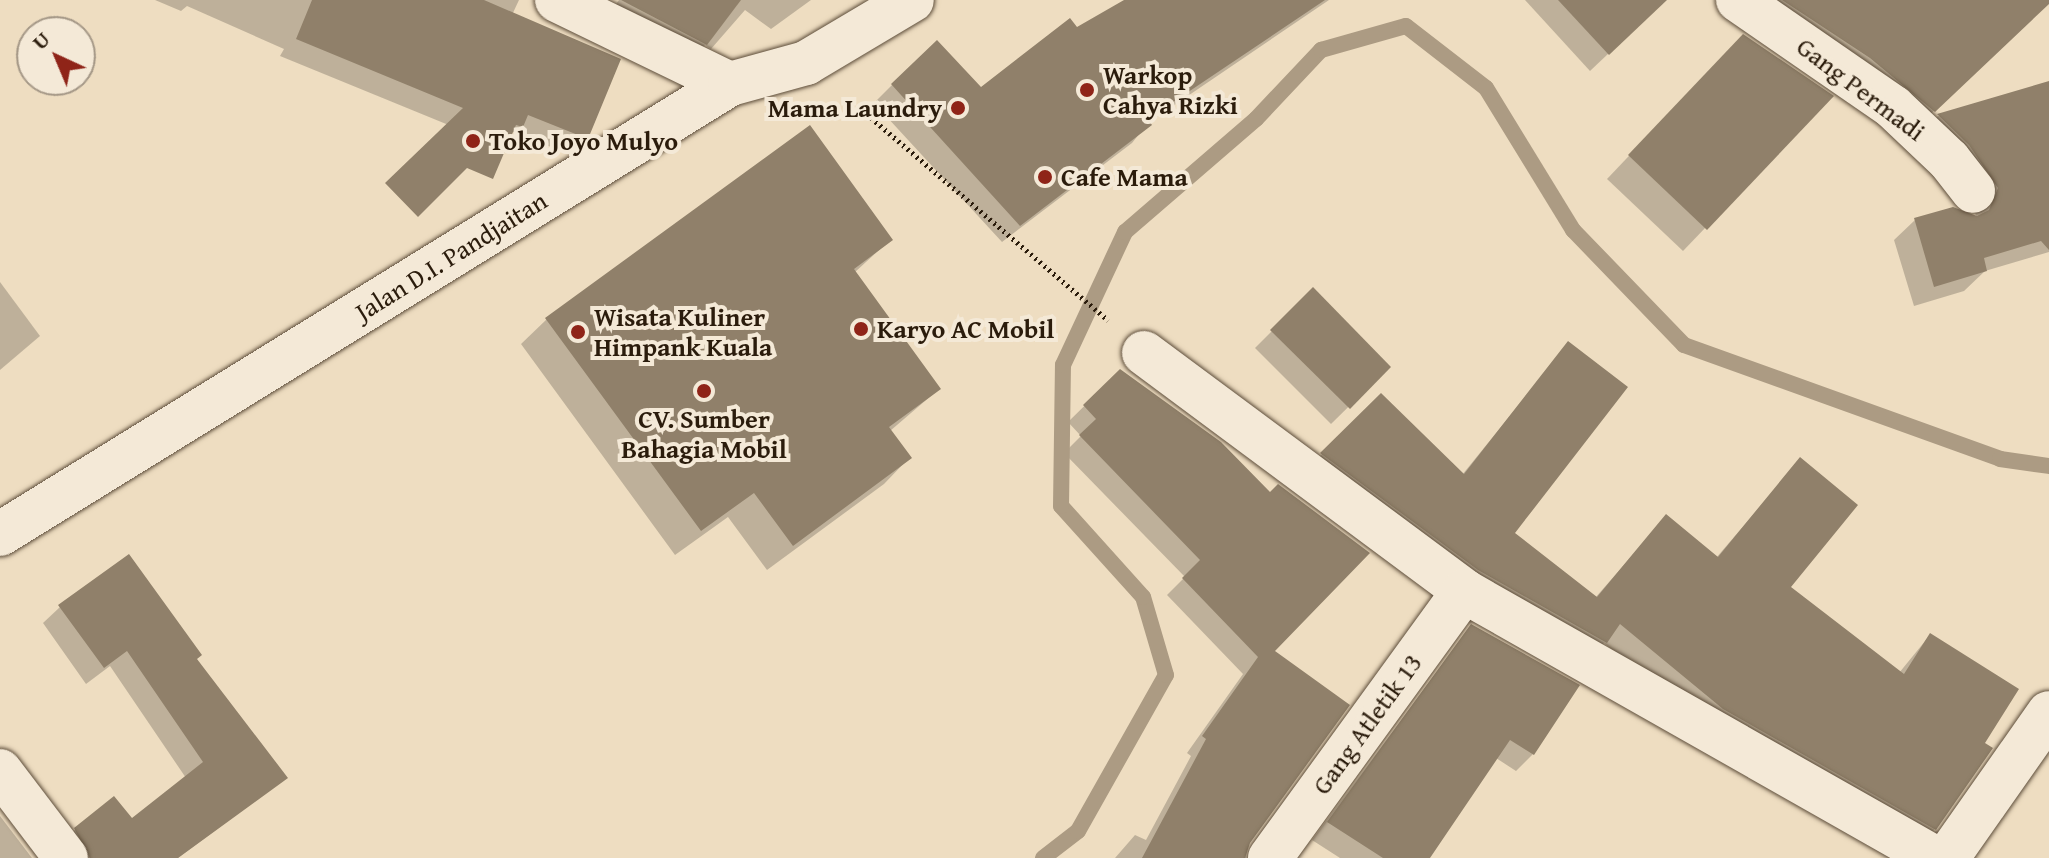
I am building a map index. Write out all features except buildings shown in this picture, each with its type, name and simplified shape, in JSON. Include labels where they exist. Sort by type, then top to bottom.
[{"type":"street","points":[[557,0],[730,84]]},
{"type":"street","name":"Jalan D.I. Pandjaitan","points":[[0,534],[730,84],[806,63],[912,0]]},
{"type":"street","name":"Gang Permadi","points":[[1738,0],[1893,107],[1949,160],[1973,191]]},
{"type":"street","points":[[1144,353],[1464,591],[1935,858]]},
{"type":"street","name":"Gang Atletik 13","points":[[1270,858],[1464,591]]},
{"type":"street","points":[[1947,858],[2049,713]]},
{"type":"street","points":[[0,771],[66,858]]},
{"type":"path","points":[[806,63],[1044,262],[1144,353]]},
{"type":"waterway","points":[[1043,858],[1078,831],[1166,675],[1143,597],[1061,506],[1063,365],[1125,232],[1256,119],[1321,50],[1406,26],[1486,88],[1573,230],[1684,345],[2000,459],[2049,466]]},
{"type":"place","name":"Warkop Cahya Rizki","points":[[1087,90]]},
{"type":"place","name":"Mama Laundry","points":[[958,108]]},
{"type":"place","name":"Toko Joyo Mulyo","points":[[473,141]]},
{"type":"place","name":"Cafe Mama","points":[[1045,177]]},
{"type":"place","name":"Karyo AC Mobil","points":[[861,329]]},
{"type":"place","name":"Wisata Kuliner Himpank Kuala","points":[[578,332]]},
{"type":"place","name":"CV. Sumber Bahagia Mobil","points":[[704,391]]}]
